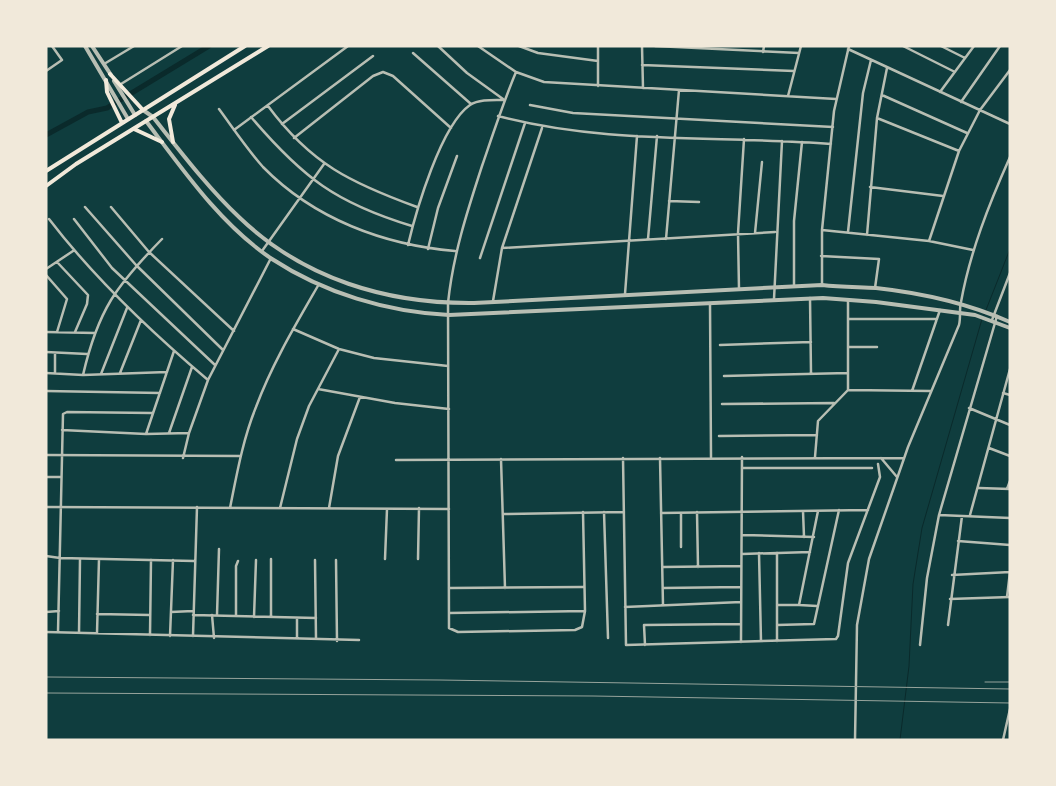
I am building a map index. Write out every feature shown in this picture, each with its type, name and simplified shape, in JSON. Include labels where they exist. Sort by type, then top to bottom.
[{"type":"main road","points":[[46,171],[245,46]]},
{"type":"main road","points":[[46,186],[123,135],[268,46]]},
{"type":"main road","points":[[110,74],[126,89],[134,102],[143,110]]},
{"type":"main road","points":[[106,80],[110,99],[118,113],[123,135]]},
{"type":"main road","points":[[173,142],[169,119],[176,103]]},
{"type":"main road","points":[[134,129],[162,142]]},
{"type":"street","points":[[46,71],[62,60],[52,46]]},
{"type":"street","points":[[84,46],[106,80],[128,120]]},
{"type":"street","points":[[92,46],[135,115]]},
{"type":"street","points":[[126,46],[128,50]]},
{"type":"street","points":[[104,64],[134,46]]},
{"type":"street","points":[[121,84],[182,46]]},
{"type":"street","points":[[234,130],[348,46]]},
{"type":"street","points":[[438,46],[467,73],[504,100]]},
{"type":"street","points":[[478,46],[516,72],[544,82],[836,99]]},
{"type":"street","points":[[519,46],[538,53],[598,61]]},
{"type":"street","points":[[598,46],[598,86]]},
{"type":"street","points":[[642,46],[643,88]]},
{"type":"street","points":[[654,46],[799,54]]},
{"type":"street","points":[[763,52],[764,46]]},
{"type":"street","points":[[781,53],[782,46]]},
{"type":"street","points":[[788,96],[801,46]]},
{"type":"street","points":[[903,46],[955,72]]},
{"type":"street","points":[[940,46],[965,58]]},
{"type":"street","points":[[940,92],[974,46]]},
{"type":"street","points":[[961,102],[1000,46]]},
{"type":"street","points":[[822,285],[822,230],[831,144],[836,99],[848,48],[886,68],[1010,124]]},
{"type":"street","points":[[413,52],[471,104]]},
{"type":"street","points":[[282,124],[373,56]]},
{"type":"street","points":[[848,232],[861,109],[872,60]]},
{"type":"street","points":[[642,65],[794,71]]},
{"type":"street","points":[[867,235],[877,118],[886,68]]},
{"type":"street","points":[[929,241],[959,151],[980,110],[1010,70]]},
{"type":"street","points":[[294,138],[373,76],[383,72],[393,76],[451,128]]},
{"type":"street","points":[[516,72],[498,116],[455,252],[448,304],[449,628],[458,632],[575,630],[584,625],[583,512]]},
{"type":"street","points":[[666,239],[679,90]]},
{"type":"street","points":[[882,95],[968,133]]},
{"type":"street","points":[[408,245],[417,207],[451,128],[471,104],[485,100],[504,100]]},
{"type":"street","points":[[530,104],[573,113],[833,127]]},
{"type":"street","points":[[268,106],[294,138],[324,164],[371,190],[417,207]]},
{"type":"street","points":[[219,109],[262,166],[300,198],[356,230],[408,245],[455,252]]},
{"type":"street","points":[[143,110],[153,117],[220,197],[268,242],[316,271],[358,288],[397,298],[448,304],[822,285],[875,288],[919,294],[960,304],[1010,322]]},
{"type":"street","points":[[498,116],[542,128],[637,136],[831,144]]},
{"type":"street","points":[[251,118],[280,151],[312,181],[364,210],[412,226]]},
{"type":"street","points":[[877,118],[959,151]]},
{"type":"street","points":[[146,121],[210,202],[232,225],[262,251],[271,258],[319,284],[368,302],[402,310],[449,315],[774,299],[848,299],[975,315],[1010,328]]},
{"type":"street","points":[[480,258],[525,123]]},
{"type":"street","points":[[493,301],[502,248],[542,128]]},
{"type":"street","points":[[625,294],[637,136]]},
{"type":"street","points":[[648,240],[657,136]]},
{"type":"street","points":[[739,289],[738,233],[744,139]]},
{"type":"street","points":[[774,299],[775,232],[782,141]]},
{"type":"street","points":[[166,147],[173,142]]},
{"type":"street","points":[[794,286],[794,221],[802,142]]},
{"type":"street","points":[[428,249],[438,208],[457,156]]},
{"type":"street","points":[[855,740],[857,625],[861,593],[869,559],[904,458],[959,325],[960,304],[973,250],[994,191],[1010,157]]},
{"type":"street","points":[[755,233],[762,162]]},
{"type":"street","points":[[262,251],[324,164]]},
{"type":"street","points":[[870,187],[943,196]]},
{"type":"street","points":[[670,202],[699,202]]},
{"type":"street","points":[[85,207],[136,265],[223,350]]},
{"type":"street","points":[[111,207],[149,252],[234,331]]},
{"type":"street","points":[[48,219],[73,251],[113,294],[208,380]]},
{"type":"street","points":[[74,219],[105,260],[214,365]]},
{"type":"street","points":[[822,230],[929,241],[973,250]]},
{"type":"street","points":[[502,248],[775,232]]},
{"type":"street","points":[[83,375],[95,333],[113,294],[136,265],[162,239]]},
{"type":"street","points":[[46,269],[73,251]]},
{"type":"street","points":[[821,256],[879,259],[875,288]]},
{"type":"street","points":[[183,458],[189,433],[214,365],[234,331],[271,258]]},
{"type":"street","points":[[57,262],[88,294],[87,304],[75,332]]},
{"type":"street","points":[[920,644],[927,578],[940,515],[991,320],[1010,273]]},
{"type":"street","points":[[46,275],[67,299],[57,332]]},
{"type":"street","points":[[230,508],[240,456],[264,386],[293,329],[319,284]]},
{"type":"street","points":[[810,298],[811,372]]},
{"type":"street","points":[[848,299],[848,390]]},
{"type":"street","points":[[710,303],[711,458]]},
{"type":"street","points":[[101,374],[127,307]]},
{"type":"street","points":[[912,391],[940,310]]},
{"type":"street","points":[[848,319],[936,320]]},
{"type":"street","points":[[120,373],[141,320]]},
{"type":"street","points":[[293,329],[338,349],[389,361],[449,366]]},
{"type":"street","points":[[46,332],[95,333]]},
{"type":"street","points":[[720,345],[810,342]]},
{"type":"street","points":[[848,347],[877,347]]},
{"type":"street","points":[[280,508],[297,439],[318,389],[338,349]]},
{"type":"street","points":[[146,434],[174,351]]},
{"type":"street","points":[[46,352],[88,354]]},
{"type":"street","points":[[55,353],[55,373]]},
{"type":"street","points":[[169,433],[192,367]]},
{"type":"street","points":[[970,515],[979,488],[1010,369]]},
{"type":"street","points":[[46,373],[83,375],[167,372]]},
{"type":"street","points":[[724,376],[811,372],[848,373]]},
{"type":"street","points":[[318,389],[360,397],[449,409]]},
{"type":"street","points":[[815,457],[819,419],[848,390],[931,391]]},
{"type":"street","points":[[46,391],[160,394]]},
{"type":"street","points":[[1003,393],[1010,395]]},
{"type":"street","points":[[329,508],[338,456],[360,397]]},
{"type":"street","points":[[722,404],[834,403]]},
{"type":"street","points":[[969,408],[1010,425]]},
{"type":"street","points":[[58,632],[62,417],[65,412],[152,413]]},
{"type":"street","points":[[62,430],[146,434],[189,433]]},
{"type":"street","points":[[719,436],[817,435]]},
{"type":"street","points":[[989,448],[1010,456]]},
{"type":"street","points":[[46,455],[183,458],[240,456]]},
{"type":"street","points":[[741,642],[742,457]]},
{"type":"street","points":[[396,460],[742,457],[904,458]]},
{"type":"street","points":[[880,457],[897,477]]},
{"type":"street","points":[[623,458],[626,645],[834,640],[837,638],[848,563],[880,477],[878,464]]},
{"type":"street","points":[[660,458],[663,605]]},
{"type":"street","points":[[501,459],[505,588]]},
{"type":"street","points":[[742,468],[872,468]]},
{"type":"street","points":[[46,477],[61,477]]},
{"type":"street","points":[[979,488],[1008,489],[1010,480]]},
{"type":"street","points":[[46,506],[449,509]]},
{"type":"street","points":[[193,636],[197,507]]},
{"type":"street","points":[[418,559],[419,508]]},
{"type":"street","points":[[384,559],[387,509]]},
{"type":"street","points":[[777,625],[814,624],[839,510]]},
{"type":"street","points":[[662,513],[868,510]]},
{"type":"street","points":[[803,511],[804,537]]},
{"type":"street","points":[[800,604],[818,511]]},
{"type":"street","points":[[604,512],[608,638]]},
{"type":"street","points":[[503,514],[624,512]]},
{"type":"street","points":[[697,512],[698,567]]},
{"type":"street","points":[[681,513],[681,547]]},
{"type":"street","points":[[940,515],[1010,518]]},
{"type":"street","points":[[948,625],[952,575],[962,516]]},
{"type":"street","points":[[742,535],[814,536]]},
{"type":"street","points":[[958,541],[1010,545]]},
{"type":"street","points":[[217,616],[219,549]]},
{"type":"street","points":[[741,554],[810,552]]},
{"type":"street","points":[[759,553],[760,641]]},
{"type":"street","points":[[776,553],[777,641]]},
{"type":"street","points":[[46,556],[60,558],[194,561]]},
{"type":"street","points":[[79,633],[80,558]]},
{"type":"street","points":[[97,633],[99,559]]},
{"type":"street","points":[[150,635],[151,560]]},
{"type":"street","points":[[170,636],[173,560]]},
{"type":"street","points":[[254,617],[256,560]]},
{"type":"street","points":[[271,560],[271,617]]},
{"type":"street","points":[[315,560],[316,639]]},
{"type":"street","points":[[336,560],[337,641]]},
{"type":"street","points":[[236,616],[236,566],[238,561]]},
{"type":"street","points":[[662,567],[741,566]]},
{"type":"street","points":[[950,599],[1008,597],[1010,572],[952,575]]},
{"type":"street","points":[[663,588],[741,587]]},
{"type":"street","points":[[449,588],[583,588]]},
{"type":"street","points":[[626,607],[741,602]]},
{"type":"street","points":[[777,605],[800,604],[817,606]]},
{"type":"street","points":[[46,612],[59,611]]},
{"type":"street","points":[[449,613],[585,611]]},
{"type":"street","points":[[171,612],[217,616],[316,618]]},
{"type":"street","points":[[97,614],[150,615]]},
{"type":"street","points":[[212,615],[214,638]]},
{"type":"street","points":[[297,618],[297,638]]},
{"type":"street","points":[[645,645],[644,626],[741,624]]},
{"type":"street","points":[[46,632],[214,638],[359,640]]},
{"type":"street","points":[[1003,740],[1010,709]]},
{"type":"waterway","points":[[46,135],[88,112],[107,108],[209,46]]},
{"type":"waterway","points":[[984,315],[1010,249]]},
{"type":"waterway","points":[[900,740],[909,666],[913,584],[922,528],[982,319]]},
{"type":"railway","points":[[46,677],[440,680],[1010,689]]},
{"type":"railway","points":[[985,682],[1010,682]]},
{"type":"railway","points":[[46,693],[593,696],[1010,703]]}]
